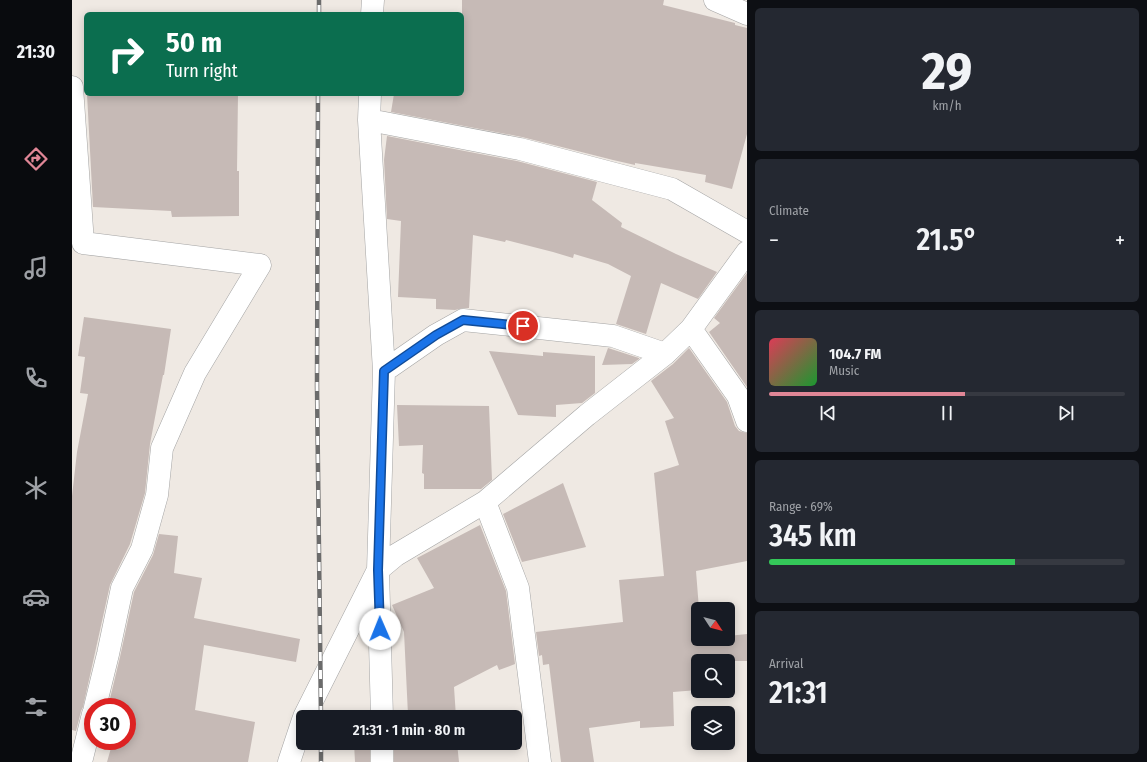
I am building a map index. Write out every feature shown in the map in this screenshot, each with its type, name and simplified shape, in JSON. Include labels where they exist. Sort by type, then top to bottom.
[{"type":"street","points":[[372,12],[373,0]]},
{"type":"street","points":[[714,0],[747,14]]},
{"type":"street","points":[[72,87],[83,243],[260,265],[195,373],[162,448],[157,495],[142,549],[122,588],[97,698]]},
{"type":"street","points":[[370,96],[369,120],[384,371],[378,570],[382,710]]},
{"type":"street","points":[[369,120],[520,149],[672,189],[747,232]]},
{"type":"street","points":[[308,710],[378,570],[396,555],[485,502],[587,416],[665,354],[691,329],[747,252]]},
{"type":"street","points":[[384,371],[436,335],[463,320],[613,336],[665,354]]},
{"type":"street","points":[[691,329],[738,396],[747,421]]},
{"type":"street","points":[[485,502],[518,588],[540,762]]},
{"type":"street","points":[[289,762],[296,741]]},
{"type":"street","points":[[81,762],[84,750]]},
{"type":"street","points":[[382,750],[382,762]]},
{"type":"building","points":[[462,0],[664,0],[663,5],[735,23],[735,25],[747,28],[747,134],[732,189],[705,182],[706,175],[635,163],[635,165],[522,137],[391,112],[394,96],[464,96],[464,12],[462,12]]},
{"type":"building","points":[[87,96],[238,96],[237,171],[239,171],[239,216],[172,217],[171,211],[93,207]]},
{"type":"building","points":[[387,136],[517,161],[597,182],[592,200],[622,223],[621,227],[717,272],[698,299],[661,283],[646,334],[616,324],[631,276],[608,264],[574,254],[573,258],[506,240],[505,242],[473,235],[469,308],[455,310],[436,309],[436,299],[398,297],[401,221],[387,219],[384,160]]},
{"type":"building","points":[[747,273],[747,387],[709,332],[720,323],[714,318]]},
{"type":"building","points":[[84,317],[171,329],[164,375],[150,444],[145,493],[130,544],[110,585],[83,707],[76,731],[72,730],[72,496],[77,452],[88,394],[80,393],[85,357],[78,356]]},
{"type":"building","points":[[608,348],[639,359],[632,364],[602,365]]},
{"type":"building","points":[[689,348],[727,402],[735,426],[739,431],[747,433],[747,561],[696,571],[698,602],[691,602],[691,646],[735,646],[735,635],[747,634],[747,661],[735,661],[735,654],[691,654],[691,691],[673,692],[674,726],[640,728],[640,721],[589,728],[594,762],[561,762],[549,664],[543,665],[542,655],[539,656],[536,632],[623,622],[619,580],[664,576],[654,473],[679,465],[665,421],[674,418],[651,381],[673,364]]},
{"type":"building","points":[[489,351],[543,356],[543,352],[595,356],[595,393],[582,403],[556,405],[556,417],[518,415]]},
{"type":"building","points":[[397,405],[489,406],[492,480],[481,489],[424,489],[424,474],[422,473],[423,445],[399,446]]},
{"type":"building","points":[[563,483],[586,547],[522,562],[503,514]]},
{"type":"building","points":[[480,525],[506,591],[515,664],[499,670],[497,665],[454,687],[456,710],[408,710],[404,632],[392,605],[434,588],[417,558]]},
{"type":"building","points":[[159,534],[178,536],[174,573],[202,578],[194,618],[300,639],[296,662],[204,645],[195,710],[255,722],[248,762],[107,762],[110,750],[136,750],[136,698],[110,698],[134,592],[153,555]]},
{"type":"building","points":[[354,750],[370,750],[370,762],[355,762]]},
{"type":"building","points":[[394,750],[458,750],[459,762],[394,762]]},
{"type":"railway","points":[[319,0],[319,12]]},
{"type":"railway","points":[[318,96],[317,386],[321,710]]},
{"type":"railway","points":[[321,750],[321,762]]},
{"type":"route","points":[[380,629],[378,570],[384,371],[436,335],[463,320],[523,326]]}]
